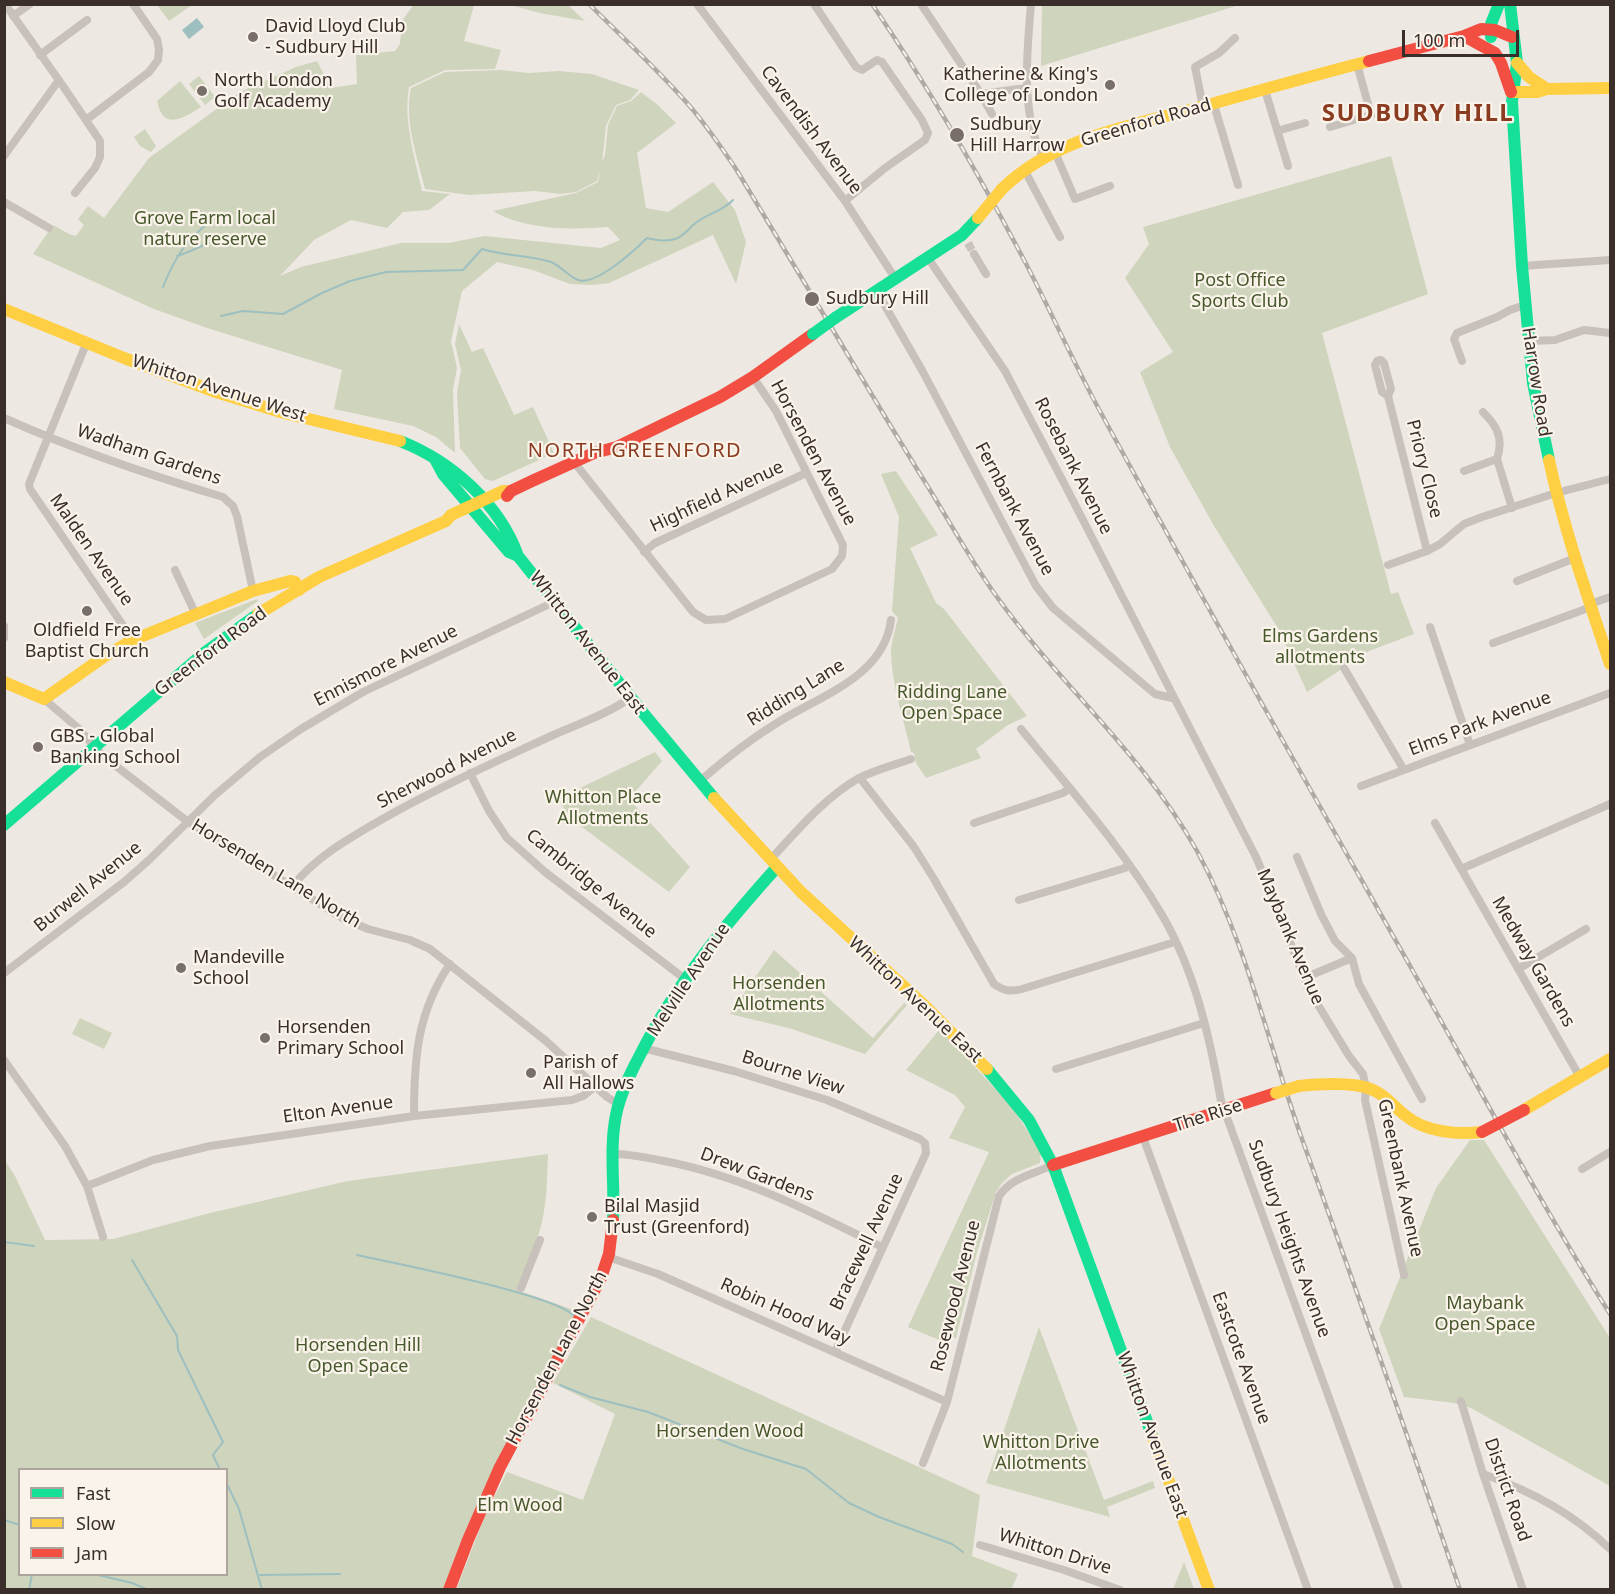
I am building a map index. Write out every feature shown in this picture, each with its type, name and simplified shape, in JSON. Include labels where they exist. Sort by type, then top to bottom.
[{"type":"main road","points":[[1499,4],[1491,29],[1513,40]]},
{"type":"main road","points":[[1509,4],[1517,63],[1529,77],[1547,89]]},
{"type":"main road","name":"Greenford Road","points":[[4,825],[204,653],[266,609],[341,567],[446,521],[454,520],[504,491],[512,491],[574,462],[629,441],[635,436],[720,397],[753,377],[876,290],[928,258],[965,239],[978,218],[1002,189],[1049,156],[1091,137],[1464,36],[1474,30],[1491,29]]},
{"type":"main road","name":"Harrow Road","points":[[1491,29],[1496,55],[1511,92],[1522,266],[1533,383],[1556,493],[1575,558],[1611,664]]},
{"type":"main road","points":[[1464,36],[1496,55],[1509,52],[1513,40]]},
{"type":"main road","name":"Harrow Road","points":[[1511,92],[1516,82],[1517,63]]},
{"type":"main road","points":[[1511,92],[1611,88]]},
{"type":"main road","name":"Whitton Avenue West","points":[[4,309],[141,365],[248,402],[407,443],[450,468],[485,503]]},
{"type":"main road","name":"Whitton Avenue West","points":[[435,461],[472,509]]},
{"type":"main road","name":"Whitton Avenue East","points":[[485,503],[516,546],[518,556],[629,698],[700,782],[773,863],[836,926],[942,1021],[1020,1106],[1032,1123],[1053,1165],[1209,1590]]},
{"type":"main road","name":"Whitton Avenue East","points":[[472,509],[509,552],[518,556]]},
{"type":"main road","points":[[4,682],[44,699],[105,656],[133,640],[253,591],[290,581],[295,582],[299,590]]},
{"type":"main road","name":"Melville Avenue","points":[[618,1104],[643,1048],[686,979],[773,863]]},
{"type":"main road","points":[[1366,1088],[1380,1094],[1411,1121],[1458,1133],[1472,1134],[1482,1132],[1524,1110],[1611,1059]]},
{"type":"main road","name":"The Rise","points":[[1053,1165],[1299,1086],[1366,1088]]},
{"type":"main road","name":"Horsenden Lane North","points":[[449,1590],[478,1513],[537,1396],[599,1283],[608,1257],[614,1217],[615,1121],[618,1104]]},
{"type":"street","points":[[5,4],[100,141],[100,157],[95,168],[75,194]]},
{"type":"street","points":[[13,16],[30,4]]},
{"type":"street","points":[[86,120],[149,72],[158,60],[157,39],[133,4]]},
{"type":"street","name":"Cavendish Avenue","points":[[697,4],[845,201],[895,278]]},
{"type":"street","points":[[814,4],[856,67],[862,70],[877,60],[882,62],[922,120],[928,133],[925,140],[885,168],[845,201]]},
{"type":"street","points":[[921,4],[992,114]]},
{"type":"street","points":[[1031,4],[1026,88],[1037,146],[1049,156],[1075,199],[1110,186]]},
{"type":"street","points":[[40,55],[87,20]]},
{"type":"street","points":[[1235,38],[1219,53],[1195,67],[1238,186]]},
{"type":"street","points":[[1330,127],[1371,115],[1357,64]]},
{"type":"street","points":[[4,156],[59,80]]},
{"type":"street","points":[[981,94],[1026,88]]},
{"type":"street","points":[[1265,90],[1288,166]]},
{"type":"street","points":[[1277,131],[1305,123]]},
{"type":"street","points":[[1025,171],[1060,237]]},
{"type":"street","points":[[4,202],[49,228]]},
{"type":"street","points":[[974,254],[986,274]]},
{"type":"street","name":"Rosebank Avenue","points":[[928,258],[1005,370],[1172,698]]},
{"type":"street","points":[[1522,266],[1611,260]]},
{"type":"street","name":"Fernbank Avenue","points":[[876,290],[923,372],[1040,592],[1053,608],[1155,694],[1172,698]]},
{"type":"street","points":[[1461,361],[1454,339],[1457,333],[1525,305]]},
{"type":"street","points":[[1529,341],[1555,340],[1584,330],[1611,333]]},
{"type":"street","name":"Malden Avenue","points":[[86,344],[29,484],[30,489],[133,640]]},
{"type":"street","name":"Horsenden Avenue","points":[[644,552],[693,612],[706,620],[725,619],[832,569],[842,556],[843,545],[776,411],[753,377]]},
{"type":"street","name":"Priory Close","points":[[1388,396],[1427,551]]},
{"type":"street","points":[[1482,412],[1495,424],[1499,438],[1497,459],[1512,508]]},
{"type":"street","name":"Wadham Gardens","points":[[4,418],[48,438],[144,473],[223,497],[233,506],[237,516],[253,591]]},
{"type":"street","points":[[1464,471],[1497,459]]},
{"type":"street","points":[[574,462],[644,552]]},
{"type":"street","name":"Highfield Avenue","points":[[644,552],[655,543],[806,473]]},
{"type":"street","points":[[1388,566],[1440,544],[1464,524],[1556,493],[1611,478]]},
{"type":"street","points":[[1517,581],[1575,558]]},
{"type":"street","points":[[175,570],[196,615]]},
{"type":"street","points":[[1493,643],[1611,597]]},
{"type":"street","name":"Ennismore Avenue","points":[[187,821],[238,775],[301,729],[363,692],[554,602]]},
{"type":"street","name":"Ridding Lane","points":[[700,782],[760,734],[839,687],[872,664],[885,643],[891,620]]},
{"type":"street","points":[[4,626],[4,638]]},
{"type":"street","points":[[1430,627],[1470,744]]},
{"type":"street","points":[[1344,668],[1404,770]]},
{"type":"street","name":"Elms Park Avenue","points":[[1361,786],[1611,693]]},
{"type":"street","name":"Sherwood Avenue","points":[[292,887],[320,860],[348,839],[404,807],[470,773],[594,717],[629,698]]},
{"type":"street","name":"Maybank Avenue","points":[[1172,698],[1257,859],[1318,1008],[1363,1074],[1366,1088]]},
{"type":"street","name":"Horsenden Lane North","points":[[44,699],[103,756],[187,821],[344,919],[359,926],[422,945],[450,964],[546,1041],[618,1104]]},
{"type":"street","name":"Sudbury Heights Avenue","points":[[1021,729],[1128,864],[1163,916],[1188,971],[1204,1023],[1224,1111],[1400,1590]]},
{"type":"street","points":[[773,863],[820,808],[840,790],[860,778],[911,759]]},
{"type":"street","name":"Cambridge Avenue","points":[[470,773],[489,811],[507,838],[545,872],[686,979]]},
{"type":"street","points":[[860,778],[914,848],[994,984],[1002,990],[1011,992],[1022,989],[1175,942]]},
{"type":"street","points":[[974,823],[1063,793],[1070,788]]},
{"type":"street","points":[[1461,869],[1611,804]]},
{"type":"street","name":"Burwell Avenue","points":[[4,973],[133,874],[187,821]]},
{"type":"street","name":"Medway Gardens","points":[[1435,823],[1577,1072]]},
{"type":"street","points":[[1297,857],[1321,914],[1335,941],[1352,958],[1359,984],[1422,1099]]},
{"type":"street","points":[[1019,900],[1125,868],[1128,864]]},
{"type":"street","points":[[1518,969],[1586,929]]},
{"type":"street","points":[[1304,978],[1352,958]]},
{"type":"street","points":[[414,1116],[414,1066],[417,1041],[429,1003],[450,964]]},
{"type":"street","points":[[1056,1069],[1204,1023]]},
{"type":"street","name":"Bourne View","points":[[643,1048],[734,1071],[827,1100],[920,1138],[926,1146]]},
{"type":"street","points":[[4,1060],[65,1146],[87,1186],[103,1237]]},
{"type":"street","name":"Elton Avenue","points":[[87,1186],[153,1160],[210,1146],[414,1116],[572,1100],[583,1096],[596,1086]]},
{"type":"street","name":"Greenbank Avenue","points":[[1366,1088],[1365,1100],[1404,1275]]},
{"type":"street","name":"Eastcote Avenue","points":[[1143,1137],[1308,1590]]},
{"type":"street","name":"Bracewell Avenue","points":[[835,1352],[926,1153],[926,1146]]},
{"type":"street","points":[[1582,1169],[1611,1152]]},
{"type":"street","name":"Drew Gardens","points":[[614,1154],[688,1166],[747,1184],[822,1217],[882,1248]]},
{"type":"street","name":"Rosewood Avenue","points":[[923,1463],[947,1402],[999,1196],[1007,1185],[1015,1180],[1053,1165]]},
{"type":"street","points":[[521,1288],[540,1240]]},
{"type":"street","name":"Robin Hood Way","points":[[608,1257],[658,1274],[947,1402]]},
{"type":"street","name":"District Road","points":[[1461,1401],[1483,1474],[1524,1590]]},
{"type":"street","points":[[1483,1474],[1507,1483],[1576,1520],[1611,1549]]},
{"type":"street","name":"Whitton Drive","points":[[980,1545],[1120,1590]]},
{"type":"green space","name":"Grove Farm local nature reserve","points":[[414,4],[474,5],[464,41],[501,50],[495,69],[445,70],[409,87],[409,126],[422,191],[450,194],[429,210],[403,212],[387,228],[351,220],[314,240],[280,276],[301,267],[401,243],[448,243],[485,236],[601,248],[620,240],[608,227],[564,228],[534,225],[519,222],[493,211],[576,193],[598,182],[600,171],[597,181],[576,192],[560,194],[535,191],[469,195],[425,189],[410,126],[411,88],[445,72],[559,71],[592,74],[639,90],[630,100],[616,105],[606,126],[602,162],[605,155],[608,125],[617,106],[631,101],[641,92],[676,123],[637,153],[646,208],[668,212],[713,182],[735,210],[746,242],[736,284],[713,235],[609,283],[570,284],[533,270],[497,262],[462,291],[451,341],[457,368],[453,390],[455,453],[436,437],[413,426],[334,409],[342,370],[154,309],[33,254],[53,225],[76,236],[84,225],[78,219],[88,206],[104,218],[149,158],[240,92],[296,67],[317,61],[331,88],[357,84],[356,55],[395,51],[400,44],[402,21]]},
{"type":"green space","points":[[1042,4],[1239,5],[1041,66]]},
{"type":"green space","points":[[157,5],[192,5],[169,21]]},
{"type":"green space","points":[[510,5],[568,5],[585,21],[540,13]]},
{"type":"green space","name":"North London Golf Academy","points":[[199,76],[215,97],[205,105],[189,84]]},
{"type":"green space","points":[[180,81],[201,107],[180,118],[169,119],[160,110],[157,101]]},
{"type":"green space","points":[[145,129],[156,146],[151,152],[140,146],[134,137]]},
{"type":"green space","name":"Post Office Sports Club","points":[[1391,156],[1428,294],[1322,333],[1391,594],[1398,592],[1414,634],[1369,651],[1307,692],[1279,630],[1214,526],[1170,447],[1140,372],[1173,352],[1125,278],[1149,244],[1143,227]]},
{"type":"green space","points":[[459,324],[472,352],[483,348],[514,415],[533,407],[554,453],[493,481],[485,479],[460,448],[457,393],[461,370],[455,344]]},
{"type":"green space","name":"Ridding Lane Open Space","points":[[896,471],[938,535],[910,548],[936,603],[944,609],[1027,716],[1008,725],[976,749],[981,758],[926,778],[916,763],[914,753],[911,752],[895,689],[892,663],[891,647],[898,618],[892,611],[899,517],[881,474]]},
{"type":"green space","points":[[257,599],[258,601],[204,639],[195,623]]},
{"type":"green space","name":"Whitton Place Allotments","points":[[655,752],[662,761],[629,799],[690,867],[669,892],[574,821],[557,799]]},
{"type":"green space","name":"Horsenden Allotments","points":[[774,950],[873,1038],[904,1003],[907,1005],[865,1054],[792,1029],[730,1014]]},
{"type":"green space","points":[[80,1018],[112,1033],[104,1049],[72,1034]]},
{"type":"green space","points":[[940,1029],[1012,1107],[1041,1152],[1040,1163],[1012,1174],[996,1192],[977,1252],[956,1338],[951,1337],[949,1344],[908,1327],[989,1152],[949,1138],[965,1107],[955,1095],[906,1070]]},
{"type":"green space","name":"Maybank Open Space","points":[[1470,1140],[1484,1140],[1610,1338],[1610,1486],[1471,1408],[1454,1403],[1404,1397],[1379,1329],[1436,1188]]},
{"type":"green space","name":"Horsenden Hill Open Space","points":[[548,1154],[544,1214],[520,1291],[577,1311],[444,1589],[5,1589],[4,1159],[15,1176],[45,1240],[113,1239],[210,1213],[348,1181]]},
{"type":"green space","name":"Horsenden Wood","points":[[591,1317],[980,1495],[972,1556],[1018,1574],[1011,1590],[456,1590],[486,1513],[507,1472],[583,1500],[615,1414],[553,1383]]},
{"type":"green space","name":"Whitton Drive Allotments","points":[[1039,1327],[1104,1500],[1153,1481],[1155,1488],[1107,1507],[1110,1517],[986,1483]]},
{"type":"green space","points":[[1184,1562],[1194,1589],[1173,1589]]},
{"type":"water","points":[[197,18],[204,27],[189,39],[182,30]]},
{"type":"waterway","points":[[221,316],[243,311],[283,314],[350,281],[386,272],[463,270],[482,249],[551,262],[578,280],[595,278],[615,266],[647,238],[664,241],[678,238],[697,222],[725,207],[733,200]]},
{"type":"waterway","points":[[163,287],[182,250],[212,220]]},
{"type":"waterway","points":[[177,256],[222,238]]},
{"type":"waterway","points":[[4,1242],[34,1246]]},
{"type":"waterway","points":[[357,1255],[507,1290],[538,1299],[574,1316]]},
{"type":"waterway","points":[[132,1260],[177,1336],[178,1350],[223,1442],[213,1455],[219,1468]]},
{"type":"waterway","points":[[560,1385],[590,1397],[648,1412],[743,1449],[806,1469],[849,1503],[879,1517],[952,1544],[963,1552]]},
{"type":"waterway","points":[[228,1486],[239,1509],[262,1590]]},
{"type":"waterway","points":[[4,1520],[18,1524]]},
{"type":"waterway","points":[[260,1575],[340,1574]]},
{"type":"waterway","points":[[29,1590],[32,1576]]},
{"type":"waterway","points":[[102,1576],[132,1583],[149,1590]]},
{"type":"tunnel","points":[[968,243],[974,254]]},
{"type":"railway","points":[[589,4],[675,90],[713,135],[736,169],[967,552],[997,597],[1048,661],[1127,751],[1176,816],[1197,851],[1214,885],[1243,956],[1302,1139],[1460,1590]]},
{"type":"railway","points":[[872,4],[932,97],[988,193],[1091,394],[1178,554],[1534,1187],[1610,1314]]},
{"type":"traffic: fast","points":[[1491,37],[1491,24],[1499,4]]},
{"type":"traffic: fast","points":[[1510,4],[1517,63],[1512,102],[1522,266],[1533,383],[1549,460]]},
{"type":"traffic: fast","points":[[835,318],[962,235],[978,218]]},
{"type":"traffic: fast","points":[[813,334],[835,318]]},
{"type":"traffic: fast","points":[[400,441],[455,472],[486,502],[499,518],[518,556],[714,798]]},
{"type":"traffic: fast","points":[[436,461],[443,474],[509,552],[518,556]]},
{"type":"traffic: fast","points":[[4,825],[204,653],[258,614]]},
{"type":"traffic: fast","points":[[613,1220],[614,1128],[620,1099],[629,1077],[654,1029],[685,980],[720,934],[777,867]]},
{"type":"traffic: fast","points":[[987,1069],[1029,1120],[1053,1165],[1153,1438]]},
{"type":"traffic: slow","points":[[1002,189],[1045,157],[1094,136],[1369,61]]},
{"type":"traffic: slow","points":[[1517,63],[1529,77],[1547,89]]},
{"type":"traffic: slow","points":[[1511,92],[1610,88]]},
{"type":"traffic: slow","points":[[978,218],[1002,189]]},
{"type":"traffic: slow","points":[[4,309],[124,358],[216,392],[284,413],[400,441]]},
{"type":"traffic: slow","points":[[1549,460],[1569,538],[1610,664]]},
{"type":"traffic: slow","points":[[258,614],[319,577],[446,521],[451,515],[503,491],[511,491]]},
{"type":"traffic: slow","points":[[4,682],[44,699],[105,656],[133,640],[253,591],[290,581],[295,582],[299,590]]},
{"type":"traffic: slow","points":[[714,798],[801,892],[926,1007],[987,1069]]},
{"type":"traffic: slow","points":[[1524,1110],[1610,1059]]},
{"type":"traffic: slow","points":[[1299,1086],[1337,1084],[1365,1087],[1382,1095],[1406,1116],[1423,1126],[1442,1131],[1482,1132]]},
{"type":"traffic: slow","points":[[1276,1093],[1299,1086]]},
{"type":"traffic: slow","points":[[1153,1438],[1209,1590]]},
{"type":"traffic: jam","points":[[1369,61],[1464,36],[1481,29],[1495,30],[1512,37]]},
{"type":"traffic: jam","points":[[1464,36],[1495,53],[1511,92]]},
{"type":"traffic: jam","points":[[507,496],[511,491],[532,481],[594,453],[617,447],[720,397],[753,377],[813,334]]},
{"type":"traffic: jam","points":[[1053,1165],[1276,1093]]},
{"type":"traffic: jam","points":[[1482,1132],[1524,1110]]},
{"type":"traffic: jam","points":[[449,1590],[500,1467],[601,1278],[609,1254],[613,1220]]},
{"type":"place","name":"David Lloyd Club - Sudbury Hill","points":[[253,37]]},
{"type":"place","name":"Katherine & King's College of London","points":[[1110,85]]},
{"type":"place","name":"North London Golf Academy","points":[[202,91]]},
{"type":"place","name":"Sudbury Hill Harrow","points":[[957,135]]},
{"type":"place","name":"Sudbury Hill","points":[[812,299]]},
{"type":"place","name":"Oldfield Free Baptist Church","points":[[87,611]]},
{"type":"place","name":"GBS - Global Banking School","points":[[38,747]]},
{"type":"place","name":"Mandeville School","points":[[181,968]]},
{"type":"place","name":"Horsenden Primary School","points":[[265,1038]]},
{"type":"place","name":"Parish of All Hallows","points":[[531,1073]]},
{"type":"place","name":"Bilal Masjid Trust (Greenford)","points":[[592,1217]]},
{"type":"district","name":"SUDBURY HILL","points":[[1418,114]]},
{"type":"district","name":"NORTH GREENFORD","points":[[635,451]]},
{"type":"park label","name":"Elms Gardens allotments","points":[[1320,647]]},
{"type":"park label","name":"Elm Wood","points":[[520,1506]]}]
